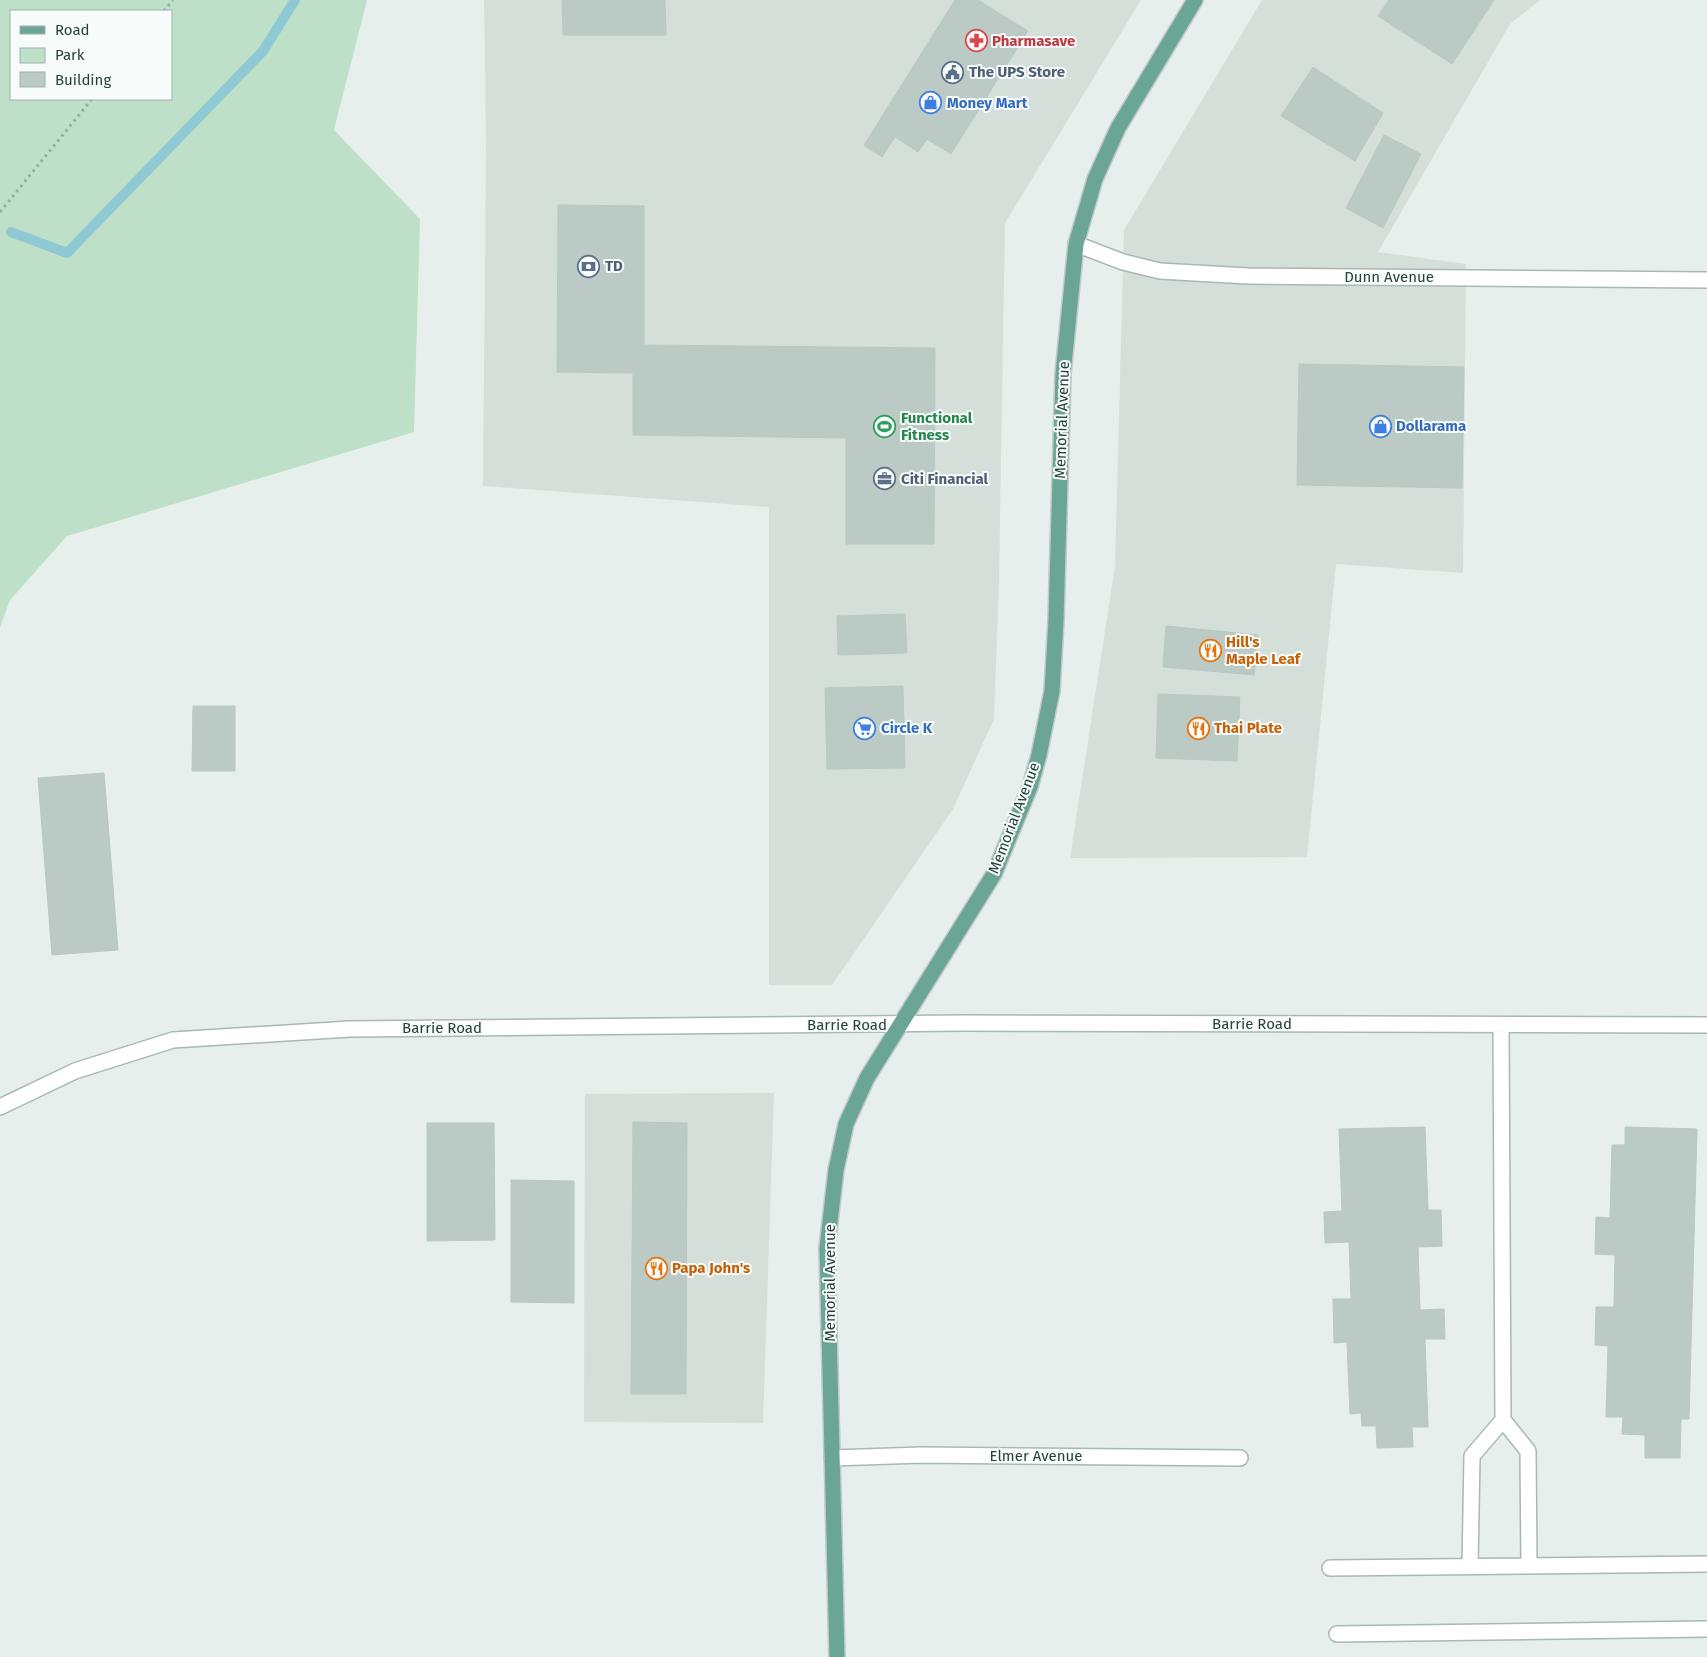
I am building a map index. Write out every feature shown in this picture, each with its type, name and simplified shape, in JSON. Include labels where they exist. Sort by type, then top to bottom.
[{"type":"main road","name":"Memorial Avenue","points":[[837,1657],[827,1248],[836,1170],[846,1124],[867,1078],[994,874],[1030,787],[1039,755],[1052,691],[1056,620],[1063,374],[1076,244],[1095,179],[1118,128],[1195,0]]},
{"type":"street","name":"Dunn Avenue","points":[[1076,244],[1123,262],[1160,271],[1248,276],[1707,280]]},
{"type":"street","name":"Barrie Road","points":[[0,1107],[75,1072],[173,1040],[350,1029],[974,1023],[1707,1026]]},
{"type":"street","points":[[1501,1025],[1503,1420],[1528,1452],[1529,1566]]},
{"type":"street","points":[[1470,1566],[1472,1456],[1503,1420]]},
{"type":"street","name":"Elmer Avenue","points":[[832,1458],[922,1455],[1240,1458]]},
{"type":"street","points":[[1330,1568],[1707,1564]]},
{"type":"street","points":[[1337,1634],[1707,1629]]},
{"type":"path","points":[[165,10],[173,0]]},
{"type":"path","points":[[0,212],[91,100]]},
{"type":"shaded area","points":[[484,0],[1141,0],[1005,223],[999,580],[994,719],[953,809],[832,985],[769,985],[769,507],[483,486],[486,146]]},
{"type":"shaded area","points":[[1262,0],[1540,0],[1510,24],[1378,252],[1466,264],[1463,573],[1336,564],[1307,857],[1070,858],[1115,566],[1124,230]]},
{"type":"shaded area","points":[[774,1093],[763,1423],[584,1422],[585,1094]]},
{"type":"green space","points":[[0,0],[367,0],[334,130],[420,219],[414,432],[67,536],[10,600],[0,627]]},
{"type":"building","points":[[562,0],[665,0],[666,35],[563,35]]},
{"type":"building","points":[[955,0],[978,0],[1028,31],[951,154],[927,139],[918,152],[895,137],[882,157],[864,145]]},
{"type":"building","points":[[1389,0],[1494,0],[1452,64],[1378,16]]},
{"type":"building","points":[[1313,67],[1383,113],[1355,161],[1281,116]]},
{"type":"building","points":[[1384,135],[1421,154],[1383,228],[1346,208]]},
{"type":"building","points":[[558,205],[644,206],[644,345],[935,348],[934,544],[846,544],[846,438],[633,435],[633,373],[557,372]]},
{"type":"building","name":"Dollarama","points":[[1299,364],[1464,367],[1462,488],[1297,485]]},
{"type":"building","points":[[905,614],[907,653],[838,655],[837,616]]},
{"type":"building","name":"Hill's Maple Leaf","points":[[1166,626],[1258,635],[1254,675],[1163,667]]},
{"type":"building","name":"Circle K","points":[[903,686],[905,768],[827,769],[825,688]]},
{"type":"building","name":"Thai Plate","points":[[1158,694],[1240,697],[1237,761],[1156,758]]},
{"type":"building","points":[[193,706],[235,706],[235,771],[192,771]]},
{"type":"building","points":[[104,773],[118,950],[52,955],[38,778]]},
{"type":"building","points":[[633,1122],[687,1123],[686,1394],[631,1394]]},
{"type":"building","points":[[427,1123],[494,1123],[495,1240],[427,1241]]},
{"type":"building","points":[[1425,1127],[1428,1210],[1441,1210],[1442,1246],[1418,1247],[1420,1310],[1444,1309],[1445,1339],[1425,1339],[1428,1427],[1412,1427],[1413,1447],[1377,1448],[1376,1426],[1362,1426],[1361,1413],[1350,1414],[1347,1342],[1334,1343],[1333,1299],[1351,1299],[1349,1242],[1325,1243],[1324,1212],[1342,1211],[1339,1129]]},
{"type":"building","points":[[1625,1127],[1697,1129],[1689,1419],[1681,1419],[1680,1458],[1645,1458],[1645,1435],[1622,1434],[1623,1417],[1606,1417],[1608,1346],[1595,1345],[1596,1307],[1614,1307],[1615,1255],[1595,1254],[1596,1217],[1610,1218],[1612,1145],[1625,1145]]},
{"type":"building","points":[[511,1180],[574,1181],[574,1303],[511,1302]]},
{"type":"waterway","points":[[11,232],[67,253],[263,51],[295,0]]},
{"type":"place","name":"Pharmasave","points":[[976,41]]},
{"type":"place","name":"The UPS Store","points":[[953,72]]},
{"type":"place","name":"Money Mart","points":[[931,103]]},
{"type":"place","name":"TD","points":[[589,266]]},
{"type":"place","name":"Dollarama","points":[[1380,426]]},
{"type":"place","name":"Functional Fitness","points":[[885,427]]},
{"type":"place","name":"Citi Financial","points":[[885,479]]},
{"type":"place","name":"Hill's Maple Leaf","points":[[1210,651]]},
{"type":"place","name":"Circle K","points":[[865,728]]},
{"type":"place","name":"Thai Plate","points":[[1198,728]]},
{"type":"place","name":"Papa John's","points":[[656,1268]]}]
